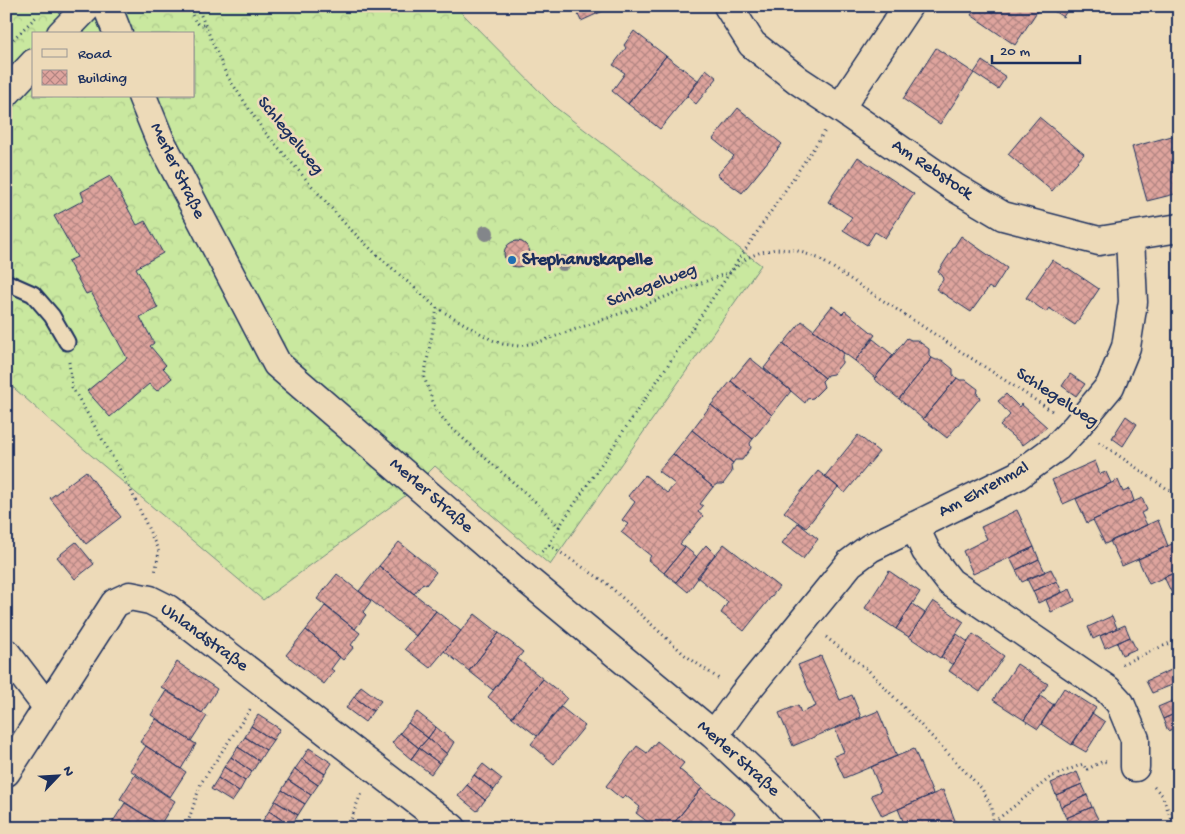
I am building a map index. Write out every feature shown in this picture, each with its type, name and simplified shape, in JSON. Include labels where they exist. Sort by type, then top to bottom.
[{"type":"street","points":[[63,32],[88,6]]},
{"type":"street","points":[[107,6],[117,32]]},
{"type":"street","name":"Am Rebstock","points":[[728,6],[752,44],[798,82],[840,108],[954,187],[1003,216],[1099,241],[1179,228]]},
{"type":"street","points":[[840,108],[908,6]]},
{"type":"street","points":[[6,93],[32,66]]},
{"type":"street","name":"Merler Straße","points":[[143,98],[160,140],[277,364],[519,573],[714,735],[781,798],[808,828]]},
{"type":"street","name":"Am Ehrenmal","points":[[714,735],[743,695],[850,563],[870,548],[1017,476],[1057,447],[1076,427],[1110,386],[1126,347],[1133,302],[1130,237]]},
{"type":"street","points":[[914,526],[926,551],[950,582],[1108,690],[1120,703],[1135,739],[1135,767]]},
{"type":"street","name":"Uhlandstraße","points":[[6,772],[115,603],[130,596],[150,600],[168,609],[452,828]]},
{"type":"street","points":[[6,653],[48,708]]},
{"type":"lane","points":[[6,282],[33,294],[52,316],[67,342]]},
{"type":"path","points":[[188,6],[196,24],[206,26]]},
{"type":"path","name":"Schlegelweg","points":[[197,6],[226,74],[263,130],[347,226],[437,308],[492,340],[519,346],[539,342],[639,307],[730,272],[747,258],[761,252],[776,249],[795,250],[818,258],[1076,427],[1179,497]]},
{"type":"path","points":[[6,46],[40,13]]},
{"type":"path","points":[[519,573],[549,545],[559,527],[840,108]]},
{"type":"path","points":[[437,308],[424,377],[436,410],[450,427],[538,504],[559,527]]},
{"type":"path","points":[[67,342],[72,386],[127,482],[159,552],[150,600]]},
{"type":"path","points":[[549,545],[605,582],[684,655],[743,695]]},
{"type":"path","points":[[804,619],[869,671],[982,789],[992,808],[993,822]]},
{"type":"path","points":[[1092,679],[1179,639]]},
{"type":"path","name":"Uhlandstraße","points":[[186,828],[201,784],[266,684]]},
{"type":"path","points":[[987,828],[1051,777],[1083,764],[1086,770]]},
{"type":"path","points":[[1135,767],[1162,795],[1175,828]]},
{"type":"green space","points":[[6,6],[455,6],[555,107],[761,265],[550,565],[435,466],[405,496],[263,600],[60,429],[6,381]]},
{"type":"building","points":[[574,6],[614,6],[581,21]]},
{"type":"building","points":[[977,6],[1034,6],[1038,10],[1015,45],[971,15]]},
{"type":"building","points":[[1046,6],[1070,6],[1063,17]]},
{"type":"building","points":[[634,31],[666,56],[628,104],[612,91],[625,73],[613,65],[626,48],[624,45]]},
{"type":"building","points":[[936,48],[974,73],[940,124],[903,99]]},
{"type":"building","points":[[666,56],[699,81],[660,129],[628,104]]},
{"type":"building","points":[[982,61],[1006,77],[998,89],[974,73]]},
{"type":"building","points":[[706,69],[717,78],[696,104],[687,96]]},
{"type":"building","points":[[738,108],[782,144],[742,193],[717,175],[734,156],[713,139]]},
{"type":"building","points":[[1039,117],[1084,154],[1052,191],[1008,154]]},
{"type":"building","points":[[1179,134],[1179,193],[1147,201],[1132,147]]},
{"type":"building","points":[[858,157],[914,194],[885,238],[875,232],[867,245],[843,230],[852,217],[828,202]]},
{"type":"building","points":[[110,176],[137,225],[145,221],[163,253],[136,268],[158,308],[140,317],[154,343],[150,346],[166,365],[163,368],[172,378],[157,391],[149,384],[110,417],[87,391],[127,358],[91,292],[86,294],[68,261],[77,257],[54,216],[84,200],[81,192]]},
{"type":"building","points":[[961,236],[1007,268],[993,290],[989,287],[971,312],[936,289],[943,280],[942,275],[938,272]]},
{"type":"building","points":[[517,241],[526,245],[530,254],[526,263],[517,267],[508,263],[504,254],[508,245]]},
{"type":"building","points":[[1052,260],[1068,268],[1099,289],[1075,325],[1049,308],[1046,312],[1026,298]]},
{"type":"building","points":[[832,306],[842,314],[845,311],[875,335],[855,361],[813,330]]},
{"type":"building","points":[[802,321],[844,353],[842,363],[833,374],[827,375],[825,378],[783,344]]},
{"type":"building","points":[[907,338],[917,340],[929,349],[929,355],[932,358],[899,399],[874,379]]},
{"type":"building","points":[[873,339],[893,355],[875,378],[855,361]]},
{"type":"building","points":[[783,344],[825,378],[822,381],[824,387],[813,398],[807,399],[805,403],[764,368]]},
{"type":"building","points":[[750,358],[791,391],[772,415],[731,381]]},
{"type":"building","points":[[932,358],[942,360],[953,369],[953,375],[957,378],[923,419],[899,399]]},
{"type":"building","points":[[1070,374],[1085,384],[1076,396],[1062,386]]},
{"type":"building","points":[[957,378],[966,380],[978,389],[977,395],[981,397],[947,438],[923,419]]},
{"type":"building","points":[[731,381],[772,415],[753,439],[711,405]]},
{"type":"building","points":[[1006,394],[1019,407],[1021,404],[1047,427],[1023,445],[1000,426],[1010,415],[998,401]]},
{"type":"building","points":[[711,405],[753,439],[750,443],[751,448],[742,460],[735,460],[733,463],[692,430]]},
{"type":"building","points":[[1126,416],[1137,424],[1123,446],[1112,438]]},
{"type":"building","points":[[692,430],[733,463],[731,466],[732,472],[723,484],[717,484],[713,487],[673,454]]},
{"type":"building","points":[[858,435],[879,452],[845,493],[825,476]]},
{"type":"building","points":[[673,454],[713,487],[700,504],[703,506],[698,512],[703,516],[680,544],[685,547],[664,573],[648,560],[651,556],[621,532],[628,524],[622,520],[635,502],[628,496],[645,475],[667,493],[675,484],[658,471]]},
{"type":"building","points":[[1095,461],[1100,474],[1106,472],[1111,483],[1063,504],[1052,480]]},
{"type":"building","points":[[86,471],[121,517],[86,544],[50,498]]},
{"type":"building","points":[[818,471],[838,487],[806,528],[784,512]]},
{"type":"building","points":[[1118,480],[1123,492],[1130,489],[1134,501],[1087,523],[1076,499]]},
{"type":"building","points":[[1142,498],[1147,510],[1141,513],[1147,525],[1105,544],[1093,520]]},
{"type":"building","points":[[1017,510],[1034,547],[973,574],[963,551],[987,539],[981,527]]},
{"type":"building","points":[[1158,520],[1168,546],[1122,566],[1110,541]]},
{"type":"building","points":[[798,523],[818,539],[803,559],[782,543]]},
{"type":"building","points":[[1179,541],[1179,571],[1149,584],[1138,559]]},
{"type":"building","points":[[76,542],[94,564],[75,579],[57,557]]},
{"type":"building","points":[[399,542],[436,572],[426,585],[423,583],[414,594],[379,566]]},
{"type":"building","points":[[724,544],[779,587],[744,631],[721,613],[728,602],[697,577]]},
{"type":"building","points":[[706,545],[715,554],[688,592],[676,582]]},
{"type":"building","points":[[685,547],[697,557],[676,582],[664,573]]},
{"type":"building","points":[[1034,547],[1039,559],[1016,570],[1010,558]]},
{"type":"building","points":[[1039,559],[1045,572],[1022,582],[1016,570]]},
{"type":"building","points":[[379,566],[436,611],[416,636],[359,591]]},
{"type":"building","points":[[1051,569],[1057,581],[1033,591],[1027,579]]},
{"type":"building","points":[[889,571],[920,592],[896,629],[865,608]]},
{"type":"building","points":[[1179,571],[1179,601],[1176,602],[1164,577]]},
{"type":"building","points":[[337,574],[371,601],[363,612],[366,615],[355,629],[317,599]]},
{"type":"building","points":[[1057,581],[1062,592],[1038,603],[1033,591]]},
{"type":"building","points":[[1070,589],[1075,601],[1051,612],[1046,600]]},
{"type":"building","points":[[933,601],[964,622],[940,658],[909,637]]},
{"type":"building","points":[[912,604],[925,613],[909,637],[896,629]]},
{"type":"building","points":[[325,606],[360,633],[351,645],[354,647],[343,660],[306,630]]},
{"type":"building","points":[[436,611],[461,631],[430,668],[405,649]]},
{"type":"building","points":[[475,614],[499,633],[469,671],[444,651]]},
{"type":"building","points":[[1112,616],[1117,628],[1093,639],[1088,627]]},
{"type":"building","points":[[1125,625],[1130,637],[1105,648],[1100,636]]},
{"type":"building","points":[[306,630],[340,657],[331,669],[334,671],[324,684],[286,655]]},
{"type":"building","points":[[499,633],[523,652],[493,690],[469,671]]},
{"type":"building","points":[[957,634],[968,642],[953,665],[941,657]]},
{"type":"building","points":[[973,634],[1004,656],[980,692],[949,671]]},
{"type":"building","points":[[1130,637],[1136,649],[1122,655],[1117,643]]},
{"type":"building","points":[[821,656],[840,700],[852,695],[861,717],[793,746],[779,713],[798,705],[801,713],[816,706],[798,665]]},
{"type":"building","points":[[518,659],[543,679],[512,717],[488,697]]},
{"type":"building","points":[[177,662],[217,689],[202,713],[161,687]]},
{"type":"building","points":[[1017,664],[1048,684],[1024,720],[993,700]]},
{"type":"building","points":[[1171,670],[1177,683],[1152,693],[1146,681]]},
{"type":"building","points":[[543,679],[567,698],[537,736],[512,717]]},
{"type":"building","points":[[361,686],[381,701],[373,711],[354,697]]},
{"type":"building","points":[[1064,688],[1096,708],[1072,745],[1041,724]]},
{"type":"building","points":[[166,691],[207,716],[191,741],[151,715]]},
{"type":"building","points":[[1040,696],[1054,705],[1038,729],[1024,720]]},
{"type":"building","points":[[354,697],[373,711],[365,722],[346,708]]},
{"type":"building","points":[[1179,698],[1179,712],[1163,719],[1158,707]]},
{"type":"building","points":[[561,707],[585,726],[554,764],[531,744]]},
{"type":"building","points":[[878,711],[897,756],[844,778],[834,756],[844,752],[835,729]]},
{"type":"building","points":[[417,712],[436,727],[428,738],[408,723]]},
{"type":"building","points":[[1179,712],[1179,726],[1168,731],[1163,719]]},
{"type":"building","points":[[1092,713],[1105,722],[1086,752],[1072,744]]},
{"type":"building","points":[[258,715],[280,729],[273,740],[251,726]]},
{"type":"building","points":[[156,719],[196,744],[181,769],[140,742]]},
{"type":"building","points":[[408,723],[428,738],[419,748],[400,733]]},
{"type":"building","points":[[251,726],[273,740],[266,750],[245,737]]},
{"type":"building","points":[[436,727],[454,742],[447,754],[428,738]]},
{"type":"building","points":[[400,733],[419,748],[411,759],[392,743]]},
{"type":"building","points":[[245,737],[266,750],[259,761],[238,747]]},
{"type":"building","points":[[428,738],[447,754],[439,763],[419,748]]},
{"type":"building","points":[[657,741],[684,763],[679,769],[702,788],[670,828],[661,828],[656,823],[653,826],[636,813],[640,807],[625,795],[622,799],[606,786],[637,746],[647,753]]},
{"type":"building","points":[[146,746],[186,772],[170,797],[130,770]]},
{"type":"building","points":[[238,747],[259,761],[252,772],[231,757]]},
{"type":"building","points":[[309,748],[332,763],[325,774],[302,759]]},
{"type":"building","points":[[419,748],[439,763],[431,774],[411,759]]},
{"type":"building","points":[[914,749],[933,794],[882,816],[871,795],[881,791],[871,767]]},
{"type":"building","points":[[231,757],[252,772],[245,781],[224,767]]},
{"type":"building","points":[[302,759],[325,774],[318,785],[295,769]]},
{"type":"building","points":[[483,764],[502,779],[494,790],[474,775]]},
{"type":"building","points":[[224,767],[245,781],[239,792],[218,778]]},
{"type":"building","points":[[295,769],[318,785],[311,795],[288,780]]},
{"type":"building","points":[[1077,772],[1082,784],[1056,795],[1051,783]]},
{"type":"building","points":[[135,775],[175,801],[160,825],[120,799]]},
{"type":"building","points":[[474,775],[494,790],[485,800],[467,785]]},
{"type":"building","points":[[218,778],[239,792],[232,802],[211,789]]},
{"type":"building","points":[[288,780],[311,795],[305,804],[282,790]]},
{"type":"building","points":[[1082,784],[1087,795],[1061,807],[1056,795]]},
{"type":"building","points":[[467,785],[485,800],[477,811],[458,796]]},
{"type":"building","points":[[702,788],[735,813],[730,819],[741,828],[670,828]]},
{"type":"building","points":[[282,790],[305,804],[298,815],[275,801]]},
{"type":"building","points":[[943,790],[958,828],[906,828],[898,809]]},
{"type":"building","points":[[1087,795],[1092,807],[1066,818],[1061,807]]},
{"type":"building","points":[[275,801],[298,815],[291,826],[269,811]]},
{"type":"building","points":[[125,803],[164,828],[112,828],[110,826]]},
{"type":"building","points":[[1092,807],[1098,819],[1076,828],[1071,828],[1066,818]]},
{"type":"building","points":[[269,811],[291,826],[290,828],[271,828],[262,822]]},
{"type":"place","name":"Stephanuskapelle","points":[[512,260]]}]
